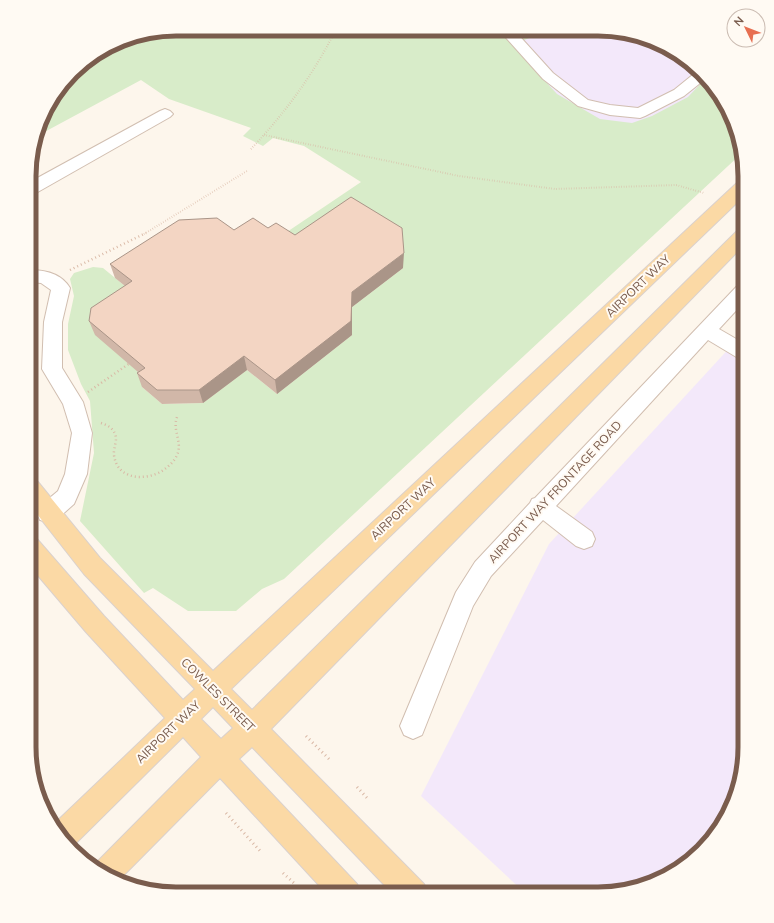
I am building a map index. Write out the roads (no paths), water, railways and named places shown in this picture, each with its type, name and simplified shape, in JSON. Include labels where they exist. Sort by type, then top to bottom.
[{"type":"main road","name":"AIRPORT WAY","points":[[66,833],[213,689],[738,192]]},
{"type":"main road","points":[[109,870],[220,757],[252,729],[738,240]]},
{"type":"main road","name":"COWLES STREET","points":[[36,498],[92,566],[407,887]]},
{"type":"main road","points":[[36,555],[56,581],[340,887]]},
{"type":"street","points":[[511,36],[548,76],[583,103],[610,110],[640,113],[679,93],[698,78]]},
{"type":"street","points":[[36,186],[165,114]]},
{"type":"street","points":[[36,276],[51,279],[61,288],[53,322],[52,369],[73,402],[82,434],[76,474],[66,497],[48,513]]},
{"type":"street","name":"AIRPORT WAY FRONTAGE ROAD","points":[[413,726],[464,600],[483,570],[540,506],[738,296]]},
{"type":"street","points":[[706,330],[738,349]]},
{"type":"street","points":[[540,506],[584,539]]}]
